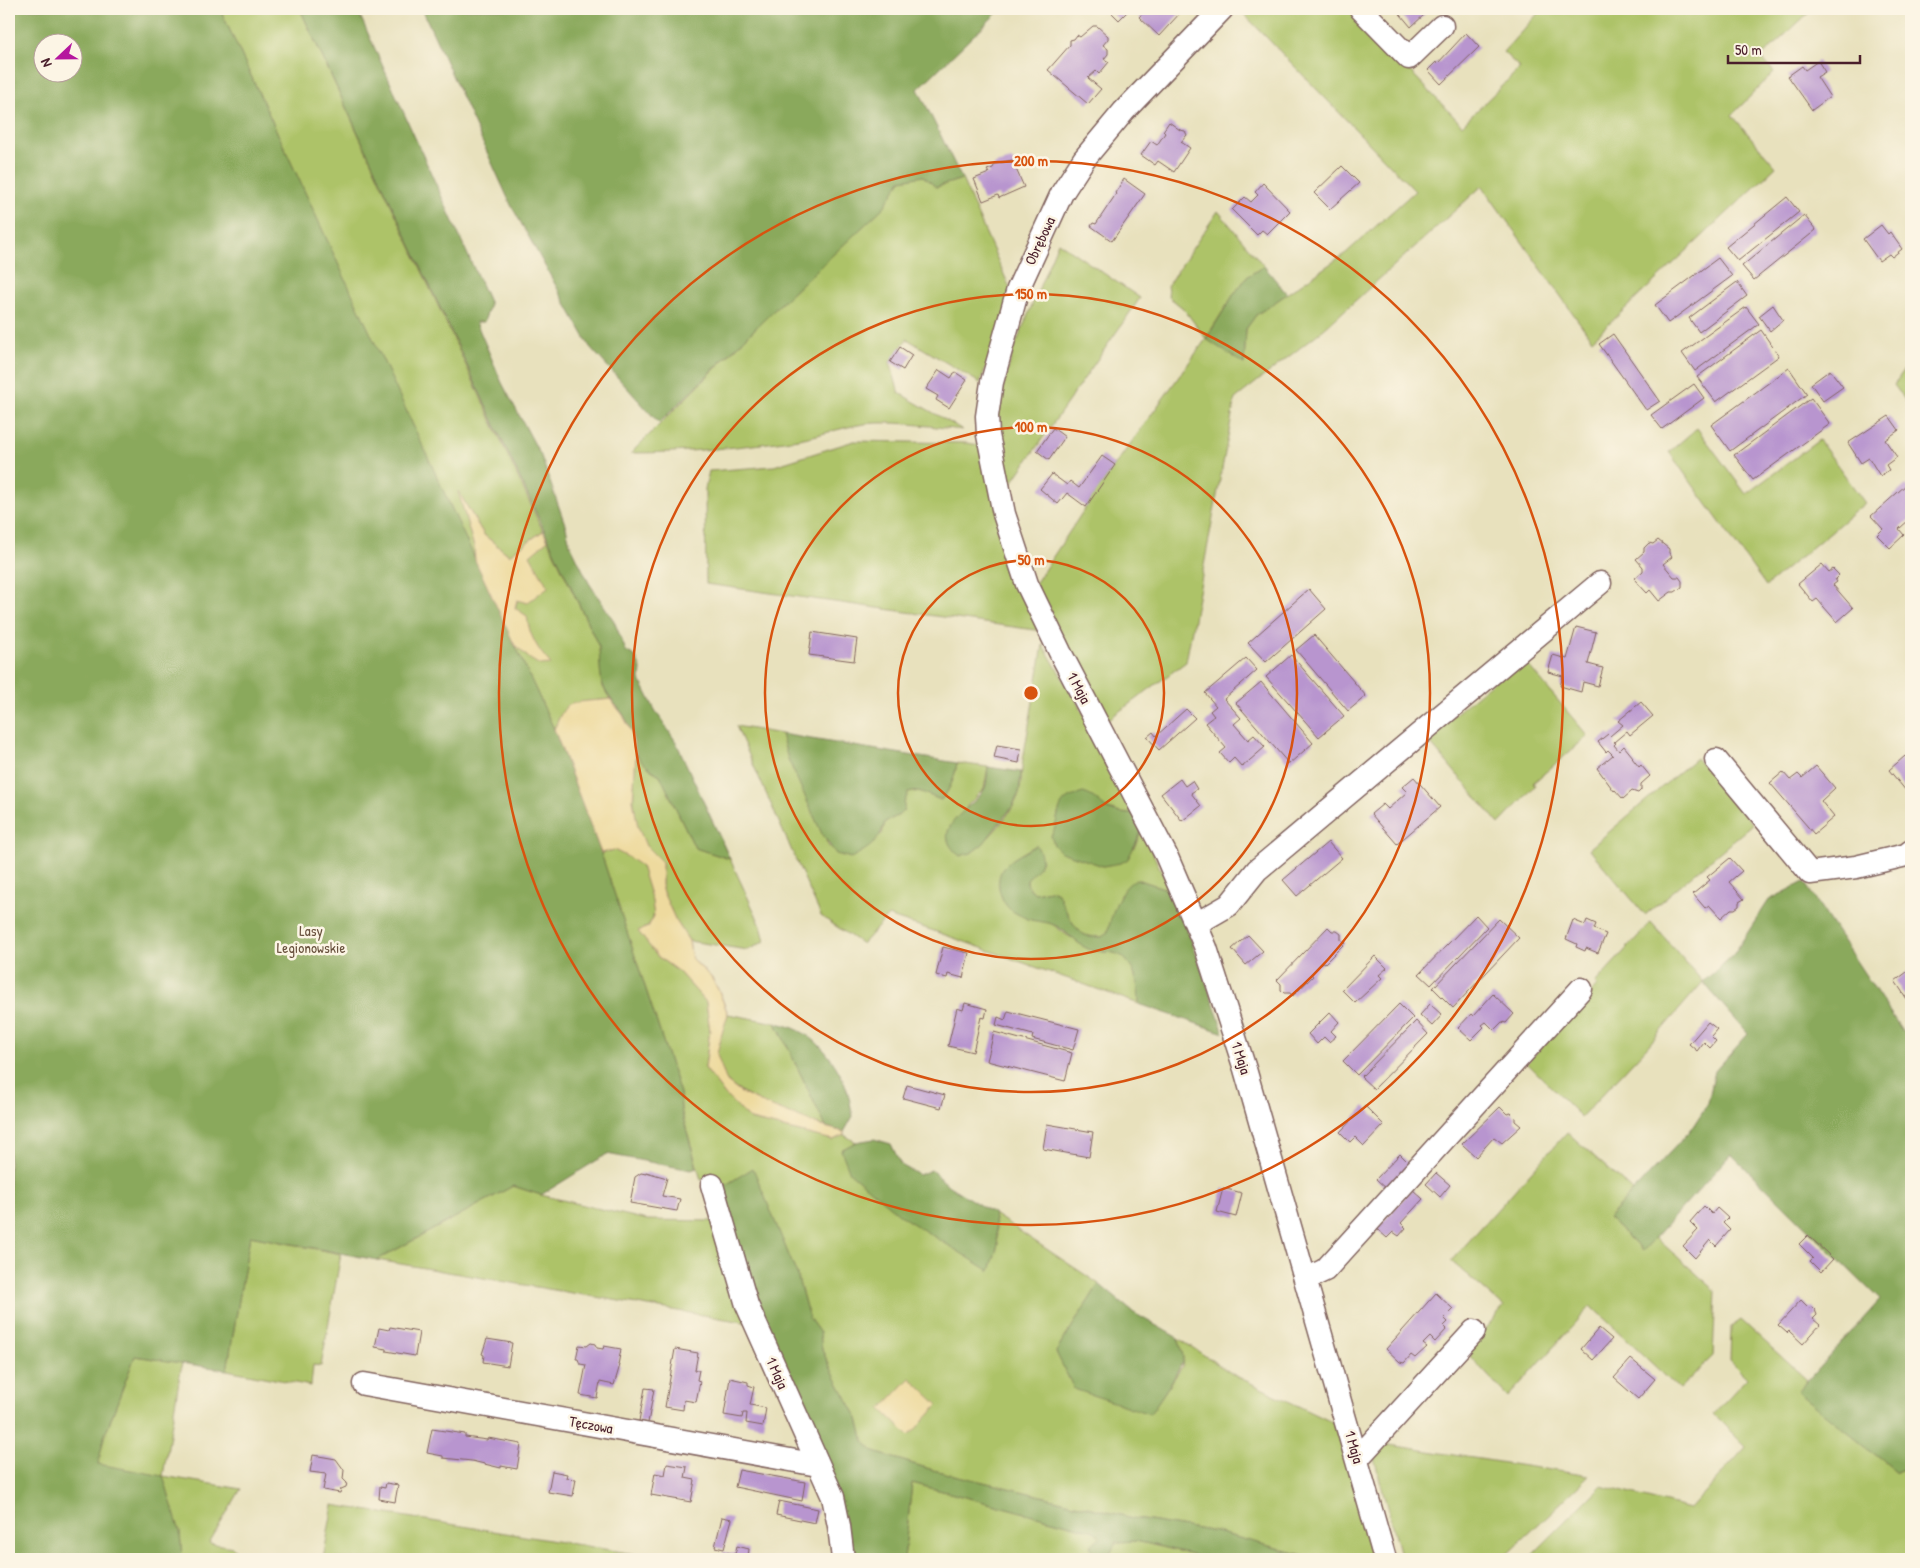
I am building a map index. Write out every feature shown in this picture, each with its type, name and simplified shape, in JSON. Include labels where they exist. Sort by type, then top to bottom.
[{"type":"street","name":"Obrębowa","points":[[1027,584],[1004,514],[990,455],[987,416],[992,382],[1018,289],[1062,193],[1084,159],[1124,111],[1222,9]]},
{"type":"street","points":[[1361,9],[1409,58],[1442,26]]},
{"type":"street","points":[[1196,924],[1229,905],[1258,870],[1600,583]]},
{"type":"street","name":"1 Maja","points":[[1027,584],[1060,652],[1166,855],[1206,948],[1245,1069],[1385,1559]]},
{"type":"street","points":[[1716,760],[1810,873],[1856,867],[1906,855],[1911,851]]},
{"type":"street","points":[[1306,1279],[1325,1270],[1581,990]]},
{"type":"street","name":"1 Maja","points":[[712,1185],[747,1305],[833,1497],[840,1526],[842,1559]]},
{"type":"street","points":[[1357,1459],[1474,1330]]},
{"type":"street","name":"Tęczowa","points":[[364,1384],[818,1465]]},
{"type":"green space","name":"Lasy Legionowskie","points":[[9,9],[220,9],[554,729],[601,853],[680,1093],[681,1110],[697,1168],[691,1170],[607,1154],[541,1195],[513,1186],[377,1260],[250,1236],[227,1370],[135,1356],[104,1437],[98,1464],[163,1476],[180,1532],[182,1559],[9,1559]]},
{"type":"green space","points":[[220,9],[300,9],[543,531],[509,555],[484,535],[459,493],[474,547],[475,560]]},
{"type":"green space","points":[[300,9],[357,9],[490,304],[484,322],[476,322],[502,383],[541,456],[566,527],[570,544],[589,583],[614,621],[626,651],[635,656],[641,669],[640,680],[655,710],[676,742],[730,859],[695,848],[660,775],[646,765],[637,755],[623,714],[609,697],[603,685],[600,671],[599,647]]},
{"type":"green space","points":[[422,9],[1001,9],[918,89],[962,179],[936,187],[923,176],[901,180],[884,207],[772,312],[659,423],[590,347],[511,205]]},
{"type":"green space","points":[[1239,9],[1350,9],[1462,125],[1520,68],[1503,52],[1542,9],[1813,9],[1761,57],[1774,72],[1732,115],[1776,167],[1592,340],[1482,186],[1324,329],[1235,399],[1186,662],[1105,722],[1035,584],[1097,490],[1206,339],[1184,309],[1169,297],[1167,286],[1218,211],[1264,266],[1248,276],[1206,338],[1244,364],[1246,329],[1256,315],[1346,253],[1415,191]]},
{"type":"green space","points":[[923,176],[936,187],[962,179],[1013,295],[980,383],[907,339],[890,362],[899,393],[963,430],[909,424],[876,423],[856,425],[798,439],[756,445],[694,451],[631,453],[772,312],[883,207],[901,180]]},
{"type":"green space","points":[[1058,242],[1140,298],[1009,487],[996,421],[1001,395],[1013,351]]},
{"type":"green space","points":[[1264,266],[1287,294],[1256,315],[1246,329],[1244,364],[1206,339],[1234,294],[1248,276]]},
{"type":"green space","points":[[1911,359],[1911,408],[1894,385]]},
{"type":"green space","points":[[1697,428],[1746,494],[1819,440],[1865,503],[1766,586],[1669,452]]},
{"type":"green space","points":[[854,441],[966,443],[980,445],[1042,631],[706,584],[705,489],[709,471],[774,466]]},
{"type":"green space","points":[[548,540],[599,647],[603,687],[610,699],[582,702],[560,716],[554,729],[514,644],[530,659],[550,664],[534,642],[527,616],[515,609],[530,554]]},
{"type":"green space","points":[[1043,645],[1088,721],[1134,814],[1108,809],[1058,814],[1055,831],[1051,836],[1103,866],[1111,864],[1134,848],[1142,830],[1170,890],[1136,879],[1120,895],[1107,933],[1102,937],[1089,936],[1076,928],[1058,893],[1050,890],[1035,893],[1027,886],[1027,879],[1042,860],[1024,854],[1013,859],[1031,920],[1045,921],[1075,940],[1097,950],[1123,956],[1135,975],[1139,1004],[888,916],[862,944],[821,916],[736,726],[781,734],[788,759],[829,847],[882,834],[885,822],[899,815],[908,793],[919,791],[941,800],[952,783],[957,763],[988,767],[984,789],[967,806],[971,853],[999,826],[1012,809],[1019,793]]},
{"type":"green space","points":[[1522,658],[1588,736],[1533,783],[1535,786],[1499,824],[1426,738]]},
{"type":"green space","points":[[781,734],[957,763],[955,774],[952,783],[941,800],[919,791],[908,793],[904,803],[904,810],[899,815],[885,822],[880,835],[873,844],[851,858],[836,854],[822,834],[788,759]]},
{"type":"green space","points":[[636,753],[651,770],[660,775],[695,848],[730,859],[761,926],[765,941],[748,950],[689,941],[675,919],[662,890],[662,862],[645,845],[640,834],[634,800]]},
{"type":"green space","points":[[1696,758],[1753,824],[1645,915],[1589,849]]},
{"type":"green space","points":[[988,767],[1021,772],[1019,793],[1012,807],[983,844],[971,853],[960,856],[951,846],[947,837],[949,829],[961,813],[984,790]]},
{"type":"green space","points":[[1083,793],[1093,797],[1109,810],[1134,814],[1142,830],[1128,859],[1121,863],[1103,866],[1061,852],[1054,845],[1051,836],[1063,802]]},
{"type":"green space","points":[[1036,845],[1041,860],[1038,868],[1027,879],[1027,886],[1035,893],[1050,890],[1058,893],[1076,928],[1087,936],[1102,937],[1107,933],[1120,896],[1124,889],[1136,879],[1170,890],[1181,911],[1224,1033],[1139,1004],[1136,979],[1128,962],[1120,955],[1088,949],[1058,927],[1028,919],[1008,907],[1003,901],[999,885],[1002,870],[1012,860]]},
{"type":"green space","points":[[614,850],[638,863],[644,875],[654,911],[650,923],[639,931],[657,956],[679,972],[706,1002],[710,1030],[705,1068],[725,1095],[751,1120],[833,1140],[844,1135],[856,1142],[841,1150],[998,1245],[994,1214],[1099,1284],[1056,1352],[1150,1413],[1182,1367],[1183,1358],[1178,1338],[1234,1375],[1340,1426],[1374,1559],[1318,1559],[1216,1532],[1137,1519],[933,1470],[874,1452],[864,1441],[858,1419],[822,1350],[820,1333],[809,1318],[797,1275],[753,1169],[724,1186],[712,1178],[701,1180],[681,1110],[680,1093],[601,853]]},
{"type":"green space","points":[[1804,882],[1911,1044],[1911,1466],[1897,1472],[1797,1392],[1880,1300],[1731,1154],[1643,1251],[1608,1218],[1690,1131],[1708,1103],[1715,1071],[1748,1034],[1703,982],[1733,955],[1769,900]]},
{"type":"green space","points":[[1651,922],[1703,982],[1646,1048],[1581,1117],[1527,1063],[1597,986],[1595,983]]},
{"type":"green space","points":[[728,1014],[776,1023],[826,1127],[790,1115],[760,1102],[729,1083],[721,1070],[717,1055],[719,1039]]},
{"type":"green space","points":[[776,1023],[788,1026],[809,1036],[832,1061],[846,1086],[853,1116],[844,1132],[826,1127]]},
{"type":"green space","points":[[1567,1132],[1633,1191],[1608,1218],[1642,1250],[1655,1237],[1716,1291],[1713,1356],[1679,1389],[1591,1306],[1508,1397],[1465,1351],[1504,1307],[1451,1261]]},
{"type":"green space","points":[[874,1139],[891,1144],[901,1165],[919,1175],[931,1170],[949,1186],[994,1214],[998,1245],[990,1271],[904,1218],[850,1173],[841,1150],[856,1142]]},
{"type":"green space","points":[[753,1168],[797,1275],[809,1318],[820,1333],[822,1350],[858,1419],[864,1441],[874,1452],[933,1470],[1137,1519],[1216,1532],[1318,1559],[1198,1559],[1192,1554],[1136,1541],[1117,1542],[1110,1553],[1099,1556],[1090,1546],[1100,1537],[1094,1531],[912,1483],[904,1559],[847,1559],[750,1304],[722,1211],[724,1186]]},
{"type":"green space","points":[[513,1186],[541,1195],[647,1220],[715,1221],[749,1323],[377,1260]]},
{"type":"green space","points":[[250,1236],[341,1254],[321,1366],[313,1365],[311,1386],[227,1370]]},
{"type":"green space","points":[[1099,1284],[1134,1313],[1178,1338],[1183,1358],[1182,1363],[1150,1414],[1074,1389],[1056,1352]]},
{"type":"green space","points":[[1741,1320],[1807,1380],[1798,1392],[1897,1472],[1911,1466],[1911,1559],[1528,1559],[1601,1486],[1690,1509],[1746,1447],[1713,1414],[1747,1378],[1730,1361],[1731,1327]]},
{"type":"green space","points":[[135,1356],[182,1363],[163,1476],[241,1489],[209,1543],[233,1547],[242,1559],[182,1559],[180,1532],[172,1509],[98,1464],[104,1437]]},
{"type":"green space","points":[[1383,1444],[1589,1476],[1502,1559],[1401,1559],[1373,1454]]},
{"type":"green space","points":[[912,1483],[1094,1531],[1100,1536],[1110,1553],[1117,1542],[1136,1541],[1192,1554],[1198,1559],[904,1559]]},
{"type":"green space","points":[[333,1505],[635,1554],[634,1559],[323,1559]]},
{"type":"sand","points":[[458,491],[484,535],[509,555],[543,531],[548,540],[530,555],[548,587],[527,603],[517,600],[515,608],[527,616],[535,642],[551,664],[540,665],[530,659],[514,644],[475,560],[474,547]]},
{"type":"sand","points":[[610,699],[623,715],[631,731],[636,753],[633,800],[638,827],[646,846],[662,862],[662,890],[675,919],[689,941],[692,959],[711,977],[728,1014],[717,1055],[727,1082],[741,1093],[767,1105],[821,1126],[844,1132],[844,1135],[833,1140],[751,1120],[725,1095],[705,1068],[710,1030],[706,1002],[679,972],[657,956],[638,931],[648,927],[654,916],[652,901],[641,866],[614,850],[601,853],[554,729],[566,707],[581,702]]},
{"type":"sand","points":[[910,1378],[938,1405],[909,1436],[881,1409]]},
{"type":"building","points":[[1108,9],[1130,9],[1119,20]]},
{"type":"building","points":[[1147,9],[1178,9],[1181,12],[1159,36],[1139,17]]},
{"type":"building","points":[[1396,9],[1419,9],[1425,14],[1411,27]]},
{"type":"building","points":[[1093,26],[1097,26],[1108,36],[1103,45],[1108,49],[1108,54],[1104,59],[1109,62],[1099,74],[1096,71],[1088,78],[1101,89],[1088,104],[1048,70],[1070,45],[1070,40],[1074,39],[1077,35],[1080,37]]},
{"type":"building","points":[[1466,33],[1479,47],[1441,84],[1428,70],[1436,62],[1437,64]]},
{"type":"building","points":[[1818,61],[1825,72],[1817,77],[1830,97],[1812,110],[1788,76],[1802,66],[1805,70]]},
{"type":"building","points":[[1169,122],[1180,130],[1185,131],[1187,135],[1181,142],[1190,148],[1174,172],[1158,161],[1155,165],[1141,155],[1151,141],[1157,145],[1165,133],[1163,131]]},
{"type":"building","points":[[1012,160],[1024,187],[999,198],[998,195],[983,201],[974,179],[989,173],[987,170],[993,168],[995,164]]},
{"type":"building","points":[[1342,166],[1359,183],[1330,209],[1314,193]]},
{"type":"building","points":[[1124,179],[1145,194],[1112,241],[1091,226],[1093,223],[1096,224]]},
{"type":"building","points":[[1263,183],[1290,211],[1267,234],[1262,230],[1257,235],[1232,210],[1245,197],[1251,202],[1258,195],[1255,192]]},
{"type":"building","points":[[1787,197],[1799,212],[1738,261],[1726,247]]},
{"type":"building","points":[[1804,215],[1816,230],[1754,280],[1742,266]]},
{"type":"building","points":[[1881,225],[1888,234],[1890,232],[1902,249],[1892,257],[1889,254],[1879,261],[1863,239]]},
{"type":"building","points":[[1718,258],[1732,276],[1668,323],[1655,305]]},
{"type":"building","points":[[1737,282],[1747,296],[1699,332],[1689,318]]},
{"type":"building","points":[[1773,305],[1783,320],[1770,331],[1759,316]]},
{"type":"building","points":[[1746,307],[1759,324],[1695,371],[1682,353]]},
{"type":"building","points":[[1761,330],[1779,356],[1716,402],[1697,377]]},
{"type":"building","points":[[1613,334],[1660,401],[1646,410],[1599,344]]},
{"type":"building","points":[[900,347],[912,355],[903,370],[890,362]]},
{"type":"building","points":[[1789,368],[1807,394],[1730,451],[1711,425]]},
{"type":"building","points":[[939,370],[951,378],[955,372],[967,380],[949,408],[936,400],[938,396],[926,389]]},
{"type":"building","points":[[1830,370],[1843,387],[1823,401],[1811,384]]},
{"type":"building","points":[[1694,384],[1704,398],[1662,429],[1651,415]]},
{"type":"building","points":[[1811,398],[1830,424],[1753,480],[1734,455]]},
{"type":"building","points":[[1889,416],[1899,430],[1885,440],[1897,457],[1886,465],[1889,470],[1880,476],[1869,458],[1861,463],[1848,443]]},
{"type":"building","points":[[1053,428],[1065,437],[1049,460],[1037,451]]},
{"type":"building","points":[[1102,456],[1115,465],[1086,507],[1067,493],[1058,504],[1040,489],[1052,474],[1067,485],[1070,481],[1079,488]]},
{"type":"building","points":[[1906,485],[1911,491],[1911,518],[1899,529],[1904,535],[1890,548],[1877,535],[1883,529],[1871,516]]},
{"type":"building","points":[[1658,540],[1669,549],[1672,557],[1663,564],[1674,577],[1679,577],[1682,581],[1682,587],[1659,601],[1650,590],[1647,593],[1634,579],[1643,571],[1643,567],[1636,559],[1644,552],[1644,548],[1649,543],[1653,544]]},
{"type":"building","points":[[1822,564],[1829,572],[1833,569],[1839,575],[1835,579],[1837,582],[1833,585],[1853,608],[1837,622],[1817,599],[1813,602],[1798,584]]},
{"type":"building","points":[[1309,589],[1326,609],[1266,662],[1248,643]]},
{"type":"building","points":[[1576,627],[1596,632],[1588,664],[1603,668],[1598,686],[1583,682],[1581,692],[1560,686],[1563,676],[1548,672],[1553,655],[1567,659]]},
{"type":"building","points":[[812,632],[857,639],[854,661],[809,655]]},
{"type":"building","points":[[1314,635],[1366,696],[1348,711],[1296,650]]},
{"type":"building","points":[[1291,655],[1344,716],[1319,737],[1266,677]]},
{"type":"building","points":[[1246,658],[1257,670],[1224,699],[1241,718],[1234,724],[1248,740],[1254,735],[1265,747],[1242,767],[1234,758],[1229,763],[1220,753],[1226,748],[1205,723],[1214,716],[1210,711],[1216,706],[1205,693]]},
{"type":"building","points":[[1261,682],[1313,743],[1289,764],[1236,703]]},
{"type":"building","points":[[1641,702],[1653,716],[1630,735],[1627,731],[1614,742],[1616,743],[1614,745],[1619,751],[1624,746],[1639,767],[1641,765],[1650,776],[1641,784],[1641,790],[1638,793],[1632,791],[1623,799],[1614,791],[1597,768],[1613,755],[1608,750],[1606,752],[1598,742],[1608,734],[1610,736],[1623,725],[1618,721]]},
{"type":"building","points":[[1186,709],[1195,718],[1159,750],[1147,737],[1153,732],[1156,736]]},
{"type":"building","points":[[997,745],[1021,749],[1019,763],[994,758]]},
{"type":"building","points":[[1905,756],[1911,760],[1911,797],[1889,770]]},
{"type":"building","points":[[1816,766],[1835,788],[1821,801],[1834,817],[1814,834],[1770,783],[1783,772],[1790,780],[1798,774],[1802,778]]},
{"type":"building","points":[[1414,777],[1440,807],[1397,844],[1371,814],[1383,804],[1388,809],[1407,792],[1402,787]]},
{"type":"building","points":[[1180,779],[1185,786],[1192,781],[1197,789],[1191,793],[1201,806],[1182,821],[1161,794]]},
{"type":"building","points":[[1328,842],[1342,858],[1297,896],[1283,880]]},
{"type":"building","points":[[1730,858],[1742,871],[1729,882],[1744,899],[1739,902],[1739,906],[1731,909],[1721,918],[1709,905],[1705,908],[1693,894],[1710,880],[1707,877]]},
{"type":"building","points":[[1476,915],[1487,927],[1431,985],[1419,974]]},
{"type":"building","points":[[1499,919],[1519,938],[1453,1008],[1433,988]]},
{"type":"building","points":[[1573,920],[1585,925],[1587,920],[1596,924],[1594,929],[1606,934],[1598,953],[1586,948],[1585,951],[1576,947],[1577,944],[1566,939]]},
{"type":"building","points":[[1328,927],[1332,931],[1337,931],[1341,934],[1341,940],[1345,943],[1311,974],[1313,976],[1293,996],[1290,993],[1284,993],[1281,990],[1281,984],[1277,980]]},
{"type":"building","points":[[1248,935],[1263,951],[1246,965],[1232,949]]},
{"type":"building","points":[[943,947],[969,953],[963,978],[948,974],[947,978],[936,975]]},
{"type":"building","points":[[1375,956],[1387,968],[1379,975],[1382,978],[1355,1003],[1342,990]]},
{"type":"building","points":[[1911,969],[1911,1005],[1895,981]]},
{"type":"building","points":[[1493,994],[1514,1014],[1506,1023],[1502,1022],[1494,1030],[1486,1022],[1482,1025],[1484,1027],[1471,1040],[1458,1028],[1471,1014],[1473,1016]]},
{"type":"building","points":[[965,1003],[987,1009],[985,1018],[981,1017],[973,1052],[948,1046],[957,1008],[963,1010]]},
{"type":"building","points":[[1399,1004],[1413,1018],[1357,1075],[1343,1061]]},
{"type":"building","points":[[1430,1004],[1442,1015],[1432,1026],[1420,1015]]},
{"type":"building","points":[[1008,1011],[1079,1029],[1073,1050],[1032,1039],[1033,1035],[996,1025],[998,1017],[1005,1020]]},
{"type":"building","points":[[1330,1012],[1339,1022],[1331,1031],[1336,1036],[1329,1042],[1324,1037],[1317,1044],[1308,1034]]},
{"type":"building","points":[[1416,1021],[1428,1034],[1374,1089],[1361,1077]]},
{"type":"building","points":[[1708,1022],[1717,1029],[1711,1036],[1716,1041],[1710,1048],[1704,1042],[1697,1051],[1689,1044]]},
{"type":"building","points":[[994,1032],[1072,1053],[1065,1081],[987,1061]]},
{"type":"building","points":[[907,1085],[945,1095],[941,1108],[903,1098]]},
{"type":"building","points":[[1365,1106],[1384,1125],[1364,1146],[1355,1137],[1350,1142],[1340,1132]]},
{"type":"building","points":[[1500,1107],[1507,1114],[1511,1113],[1515,1117],[1515,1121],[1521,1126],[1502,1143],[1494,1137],[1476,1157],[1462,1144]]},
{"type":"building","points":[[1047,1124],[1093,1132],[1089,1157],[1043,1149]]},
{"type":"building","points":[[1400,1154],[1411,1165],[1388,1190],[1376,1179]]},
{"type":"building","points":[[646,1172],[667,1178],[662,1196],[680,1199],[677,1211],[630,1203],[635,1177],[641,1173],[646,1174]]},
{"type":"building","points":[[1436,1173],[1450,1185],[1440,1197],[1426,1184]]},
{"type":"building","points":[[1223,1188],[1242,1193],[1236,1217],[1217,1212]]},
{"type":"building","points":[[1412,1189],[1423,1199],[1401,1223],[1406,1228],[1399,1236],[1393,1232],[1387,1238],[1377,1229]]},
{"type":"building","points":[[1704,1206],[1712,1214],[1717,1208],[1728,1218],[1723,1223],[1730,1230],[1716,1246],[1710,1240],[1695,1258],[1683,1246],[1698,1230],[1690,1222]]},
{"type":"building","points":[[1808,1235],[1833,1259],[1821,1272],[1810,1261],[1813,1258],[1799,1244]]},
{"type":"building","points":[[1436,1293],[1453,1309],[1444,1318],[1448,1322],[1444,1326],[1447,1329],[1435,1342],[1430,1337],[1423,1344],[1427,1347],[1415,1358],[1411,1355],[1404,1363],[1400,1362],[1386,1349]]},
{"type":"building","points":[[1801,1300],[1809,1308],[1812,1307],[1815,1310],[1817,1315],[1813,1319],[1820,1325],[1803,1344],[1789,1331],[1787,1333],[1778,1325]]},
{"type":"building","points":[[390,1327],[419,1332],[415,1356],[375,1347],[379,1328],[389,1330]]},
{"type":"building","points":[[1599,1328],[1612,1339],[1593,1360],[1581,1349]]},
{"type":"building","points":[[487,1339],[512,1343],[508,1366],[483,1362],[484,1355],[482,1354]]},
{"type":"building","points":[[591,1343],[595,1344],[597,1348],[603,1349],[604,1346],[621,1349],[618,1365],[620,1365],[614,1385],[600,1382],[597,1398],[580,1395],[586,1365],[580,1364],[578,1359],[576,1359],[579,1345],[587,1346]]},
{"type":"building","points":[[675,1349],[698,1353],[695,1370],[699,1370],[697,1380],[700,1381],[696,1402],[684,1400],[683,1410],[665,1407]]},
{"type":"building","points":[[1631,1359],[1655,1379],[1638,1399],[1614,1378]]},
{"type":"building","points":[[730,1378],[748,1382],[748,1385],[754,1387],[750,1405],[766,1408],[763,1426],[746,1423],[747,1413],[743,1413],[742,1418],[724,1415]]},
{"type":"building","points":[[645,1388],[654,1389],[648,1423],[639,1421]]},
{"type":"building","points":[[432,1429],[465,1434],[465,1437],[487,1440],[488,1438],[521,1444],[517,1469],[443,1458],[443,1456],[427,1453]]},
{"type":"building","points":[[313,1455],[336,1459],[344,1470],[343,1479],[347,1483],[340,1493],[323,1490],[326,1474],[310,1472]]},
{"type":"building","points":[[667,1464],[687,1467],[685,1478],[695,1480],[691,1502],[651,1495],[655,1473],[665,1475]]},
{"type":"building","points":[[739,1470],[805,1482],[802,1501],[735,1487]]},
{"type":"building","points":[[552,1471],[567,1474],[566,1478],[576,1479],[573,1496],[548,1492]]},
{"type":"building","points":[[386,1483],[398,1485],[395,1502],[379,1499],[380,1487],[385,1488]]},
{"type":"building","points":[[779,1501],[818,1509],[815,1523],[776,1515]]},
{"type":"building","points":[[722,1517],[732,1519],[724,1549],[715,1547]]},
{"type":"building","points":[[737,1546],[749,1549],[748,1557],[757,1559],[722,1559],[723,1552],[735,1554]]}]
